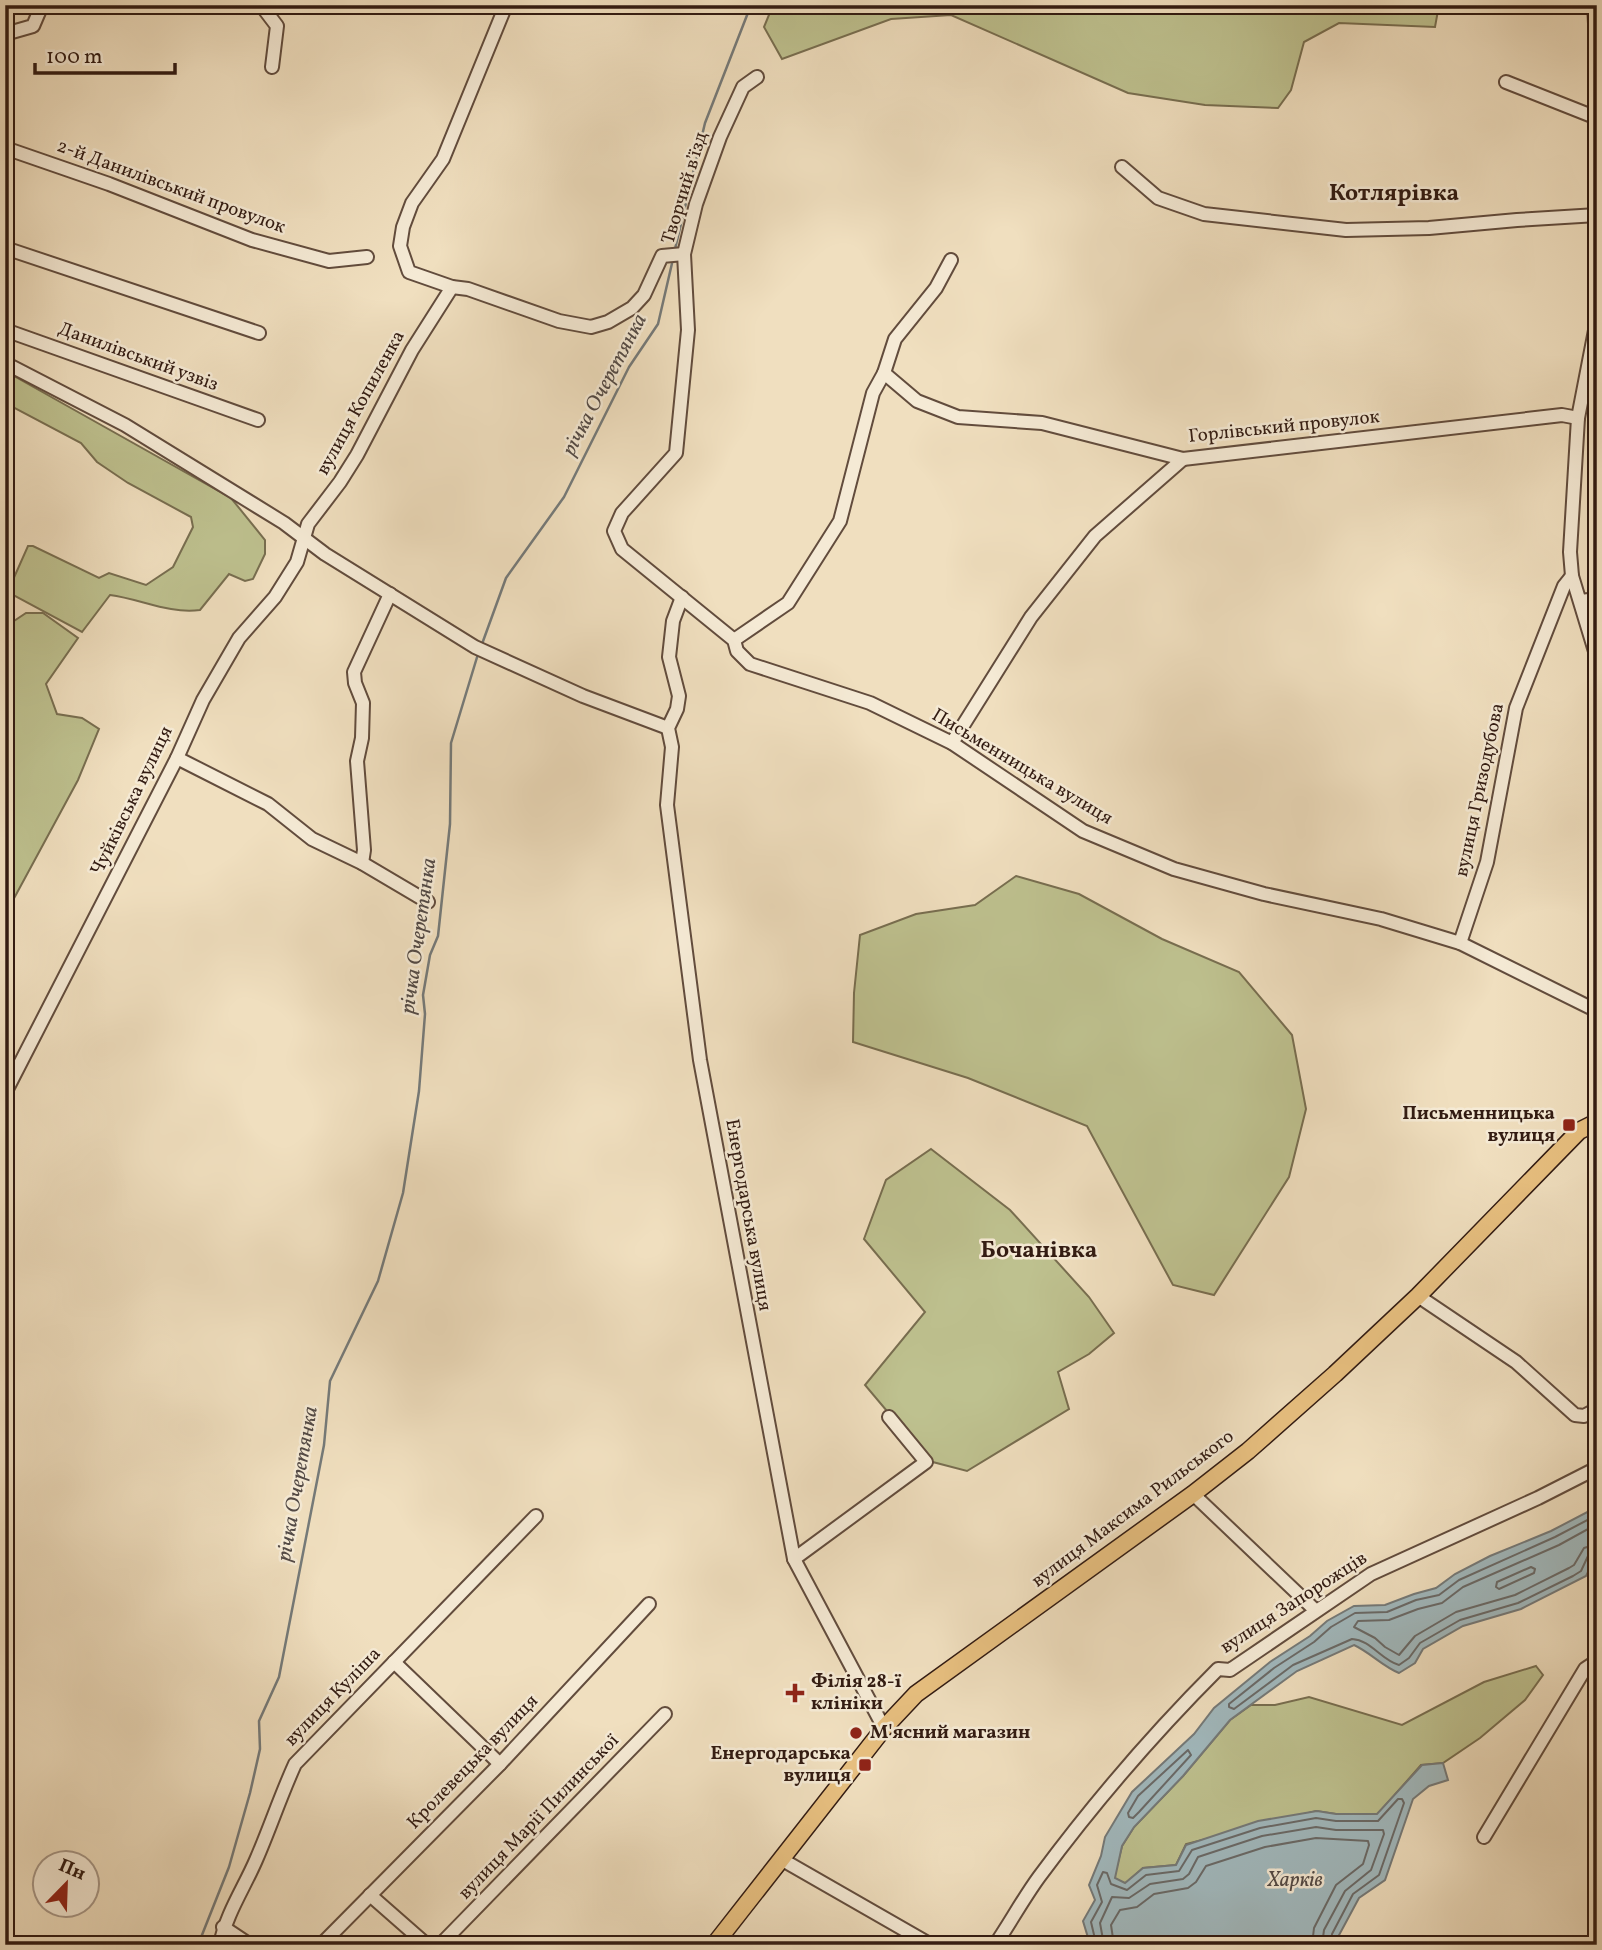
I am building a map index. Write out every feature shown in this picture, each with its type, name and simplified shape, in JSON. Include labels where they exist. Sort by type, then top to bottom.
[{"type":"main road","name":"вулиця Максима Рильського","points":[[714,1945],[884,1728],[916,1694],[1193,1494],[1248,1451],[1418,1296],[1579,1131],[1597,1122]]},
{"type":"street","points":[[5,34],[33,26],[43,5]]},
{"type":"street","points":[[261,5],[277,26],[272,67]]},
{"type":"street","points":[[506,5],[443,159],[412,204],[403,227],[400,246],[409,272],[452,287],[468,289],[559,321],[591,327],[608,322],[645,295],[662,256],[684,254]]},
{"type":"street","points":[[1594,5],[1597,60]]},
{"type":"street","name":"Творчий в’їзд","points":[[622,549],[614,531],[622,513],[677,453],[688,330],[684,254],[696,204],[720,137],[743,87],[757,77]]},
{"type":"street","points":[[1506,82],[1597,118]]},
{"type":"street","name":"2-й Данилівський провулок","points":[[5,148],[109,184],[252,240],[329,261],[367,257]]},
{"type":"street","points":[[1122,167],[1158,198],[1204,214],[1346,230],[1429,229],[1597,215]]},
{"type":"street","points":[[5,248],[259,333]]},
{"type":"street","points":[[734,640],[788,603],[840,521],[873,393],[884,373],[895,339],[936,288],[951,260]]},
{"type":"street","name":"вулиця Копиленка","points":[[304,536],[312,517],[340,482],[357,455],[412,350],[452,287]]},
{"type":"street","points":[[1597,320],[1578,418],[1570,552],[1572,576],[1597,658]]},
{"type":"street","name":"Данилівський узвіз","points":[[5,330],[258,420]]},
{"type":"street","points":[[5,363],[125,425],[304,536],[326,554],[475,647],[583,696],[668,728]]},
{"type":"street","name":"Горлівський провулок","points":[[884,373],[917,401],[958,417],[1042,423],[1183,458],[1562,415],[1578,418]]},
{"type":"street","points":[[952,743],[1031,617],[1095,536],[1183,458]]},
{"type":"street","name":"Чуйківська вулиця","points":[[5,1093],[177,758],[203,700],[239,638],[275,597],[297,562],[304,536]]},
{"type":"street","name":"Письменницька вулиця","points":[[622,549],[734,640],[737,650],[750,664],[870,703],[952,743],[1083,831],[1174,869],[1265,894],[1381,919],[1460,943],[1597,1010]]},
{"type":"street","name":"вулиця Гризодубова","points":[[1460,943],[1488,862],[1516,708],[1564,586],[1572,576]]},
{"type":"street","points":[[362,863],[365,850],[357,761],[362,738],[363,703],[354,673],[390,594]]},
{"type":"street","name":"Енергодарська вулиця","points":[[682,597],[673,621],[669,657],[679,696],[677,709],[668,728],[672,747],[667,805],[700,1060],[794,1559],[884,1728]]},
{"type":"street","points":[[1581,601],[1597,599]]},
{"type":"street","points":[[177,758],[268,804],[312,839],[362,863],[428,902]]},
{"type":"street","points":[[1418,1296],[1516,1362],[1574,1415],[1584,1416],[1597,1409]]},
{"type":"street","points":[[794,1559],[926,1462],[889,1417]]},
{"type":"street","name":"вулиця Запорожців","points":[[995,1945],[1038,1879],[1073,1835],[1191,1696],[1219,1669],[1230,1670],[1371,1574],[1597,1468]]},
{"type":"street","points":[[1193,1494],[1315,1610]]},
{"type":"street","name":"вулиця Куліша","points":[[220,1945],[223,1927],[257,1859],[277,1801],[295,1764],[536,1516]]},
{"type":"street","name":"Кролевецька вулиця","points":[[321,1945],[500,1763],[649,1604]]},
{"type":"street","points":[[1484,1837],[1585,1669],[1597,1661]]},
{"type":"street","points":[[394,1662],[500,1763]]},
{"type":"street","name":"вулиця Марії Пилинської","points":[[440,1945],[664,1714]]},
{"type":"street","points":[[781,1859],[931,1945]]},
{"type":"street","points":[[370,1895],[427,1945]]},
{"type":"street","points":[[223,1927],[250,1945]]},
{"type":"green space","points":[[773,5],[1439,5],[1435,27],[1339,23],[1304,42],[1291,90],[1278,108],[1205,105],[1128,93],[951,15],[891,19],[782,59],[764,27]]},
{"type":"green space","points":[[5,371],[231,498],[265,540],[265,554],[253,579],[245,581],[229,574],[200,610],[177,610],[110,595],[82,632],[13,595],[12,582],[28,546],[99,578],[109,573],[146,585],[173,567],[193,527],[191,517],[128,483],[97,462],[81,443],[5,403]]},
{"type":"green space","points":[[26,613],[43,613],[78,638],[46,684],[57,714],[82,718],[99,729],[78,780],[5,915],[5,627]]},
{"type":"green space","points":[[1016,876],[1079,894],[1162,939],[1239,972],[1292,1035],[1306,1109],[1289,1177],[1214,1295],[1173,1285],[1087,1126],[968,1078],[853,1042],[854,993],[860,935],[916,914],[975,905]]},
{"type":"green space","points":[[931,1149],[1010,1210],[1089,1297],[1114,1333],[1089,1354],[1058,1372],[1069,1409],[967,1471],[929,1461],[865,1385],[925,1312],[864,1239],[886,1180]]},
{"type":"green space","points":[[1536,1666],[1543,1675],[1525,1700],[1480,1738],[1443,1763],[1421,1765],[1377,1815],[1316,1811],[1186,1844],[1176,1865],[1143,1868],[1125,1884],[1114,1878],[1122,1846],[1134,1827],[1183,1776],[1230,1720],[1251,1705],[1275,1705],[1309,1697],[1402,1725],[1484,1682]]},
{"type":"water","name":"Харків","points":[[1597,1507],[1597,1554],[1586,1576],[1521,1609],[1463,1626],[1423,1649],[1415,1663],[1399,1673],[1354,1645],[1297,1671],[1230,1720],[1183,1776],[1134,1827],[1122,1846],[1115,1878],[1125,1883],[1143,1868],[1176,1865],[1186,1845],[1258,1821],[1317,1811],[1377,1814],[1422,1765],[1443,1763],[1448,1780],[1429,1786],[1413,1799],[1385,1880],[1359,1898],[1338,1937],[1338,1945],[1084,1945],[1089,1941],[1083,1921],[1095,1900],[1089,1885],[1101,1856],[1105,1837],[1132,1792],[1194,1734],[1214,1708],[1270,1662],[1310,1636],[1327,1621],[1354,1606],[1385,1605],[1436,1588],[1455,1574],[1490,1556],[1551,1531]]},
{"type":"waterway","name":"річка Очеретянка","points":[[675,249],[705,123],[751,5]]},
{"type":"waterway","name":"річка Очеретянка","points":[[482,644],[506,578],[564,497],[629,367],[658,324],[673,259]]},
{"type":"waterway","name":"річка Очеретянка","points":[[198,1945],[229,1867],[260,1749],[259,1721],[279,1677],[324,1445],[330,1381],[378,1281],[403,1193],[419,1091],[425,1014],[423,995],[430,955],[438,936],[450,824],[451,743],[478,654]]},
{"type":"place","name":"Письменницька вулиця","points":[[1569,1125]]},
{"type":"place","name":"Філія 28-ї клініки","points":[[795,1693]]},
{"type":"place","name":"М'ясний магазин","points":[[856,1733]]},
{"type":"place","name":"Енергодарська вулиця","points":[[865,1765]]},
{"type":"district","name":"Котлярівка","points":[[1394,194]]},
{"type":"district","name":"Бочанівка","points":[[1039,1251]]}]
